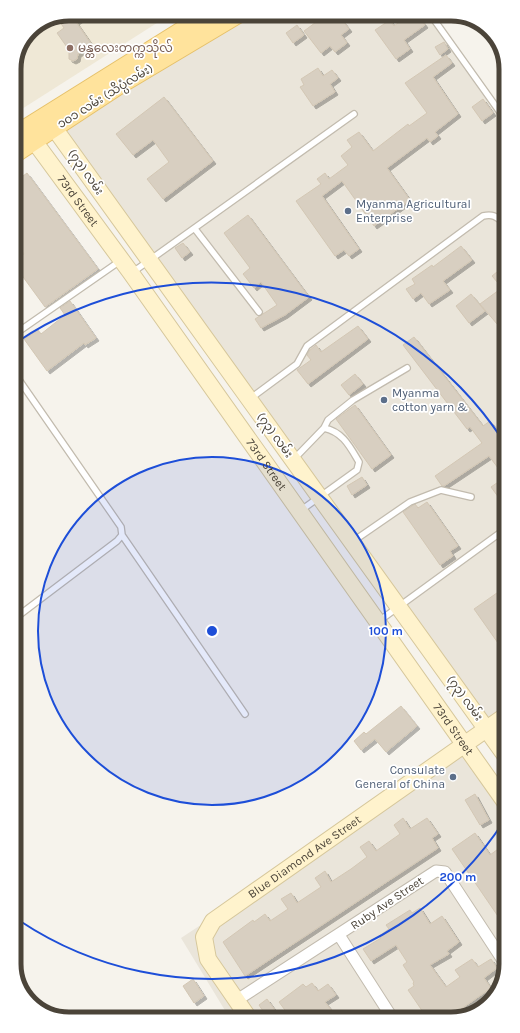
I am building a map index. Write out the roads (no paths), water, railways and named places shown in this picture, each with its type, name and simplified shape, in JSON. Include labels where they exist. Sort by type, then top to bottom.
[{"type":"main road","name":"၁၀၁ လမ်း (သိပ္ပံလမ်း)","points":[[50,122],[199,21]]},
{"type":"main road","name":"၁၀၁ လမ်း (သိပ္ပံလမ်း)","points":[[24,135],[119,85],[226,21]]},
{"type":"main road","name":"(၇၃) လမ်း","points":[[50,122],[149,262],[499,746]]},
{"type":"main road","name":"73rd Street","points":[[24,135],[131,273],[466,743],[499,793]]},
{"type":"main road","name":"Blue Diamond Ave Street","points":[[245,1012],[208,958],[204,937],[213,921],[499,720]]},
{"type":"street","name":"Ruby Ave Street","points":[[237,1000],[339,935],[432,872],[443,871],[499,955]]},
{"type":"street","points":[[339,935],[388,1012]]},
{"type":"lane","points":[[435,21],[499,111]]},
{"type":"lane","points":[[131,273],[149,262],[354,114]]},
{"type":"lane","points":[[249,399],[297,364],[307,346],[483,216],[490,214],[499,218]]},
{"type":"lane","points":[[195,229],[259,312]]},
{"type":"lane","points":[[21,330],[121,260]]},
{"type":"lane","points":[[293,460],[324,428],[328,420],[353,400],[408,368]]},
{"type":"lane","points":[[21,383],[121,527],[122,535],[245,714]]},
{"type":"lane","points":[[300,511],[357,470],[359,462],[347,442],[335,431],[324,428]]},
{"type":"lane","points":[[352,542],[410,502],[441,490],[471,497]]},
{"type":"lane","points":[[379,621],[499,534]]},
{"type":"lane","points":[[21,614],[117,541],[122,535]]},
{"type":"place","name":"မန္တလေးတက္ကသိုလ်","points":[[70,48]]},
{"type":"place","name":"Myanma Agricultural Enterprise","points":[[348,211]]},
{"type":"place","name":"Myanma cotton yarn &","points":[[384,400]]},
{"type":"place","name":"Consulate General of China","points":[[453,777]]}]
